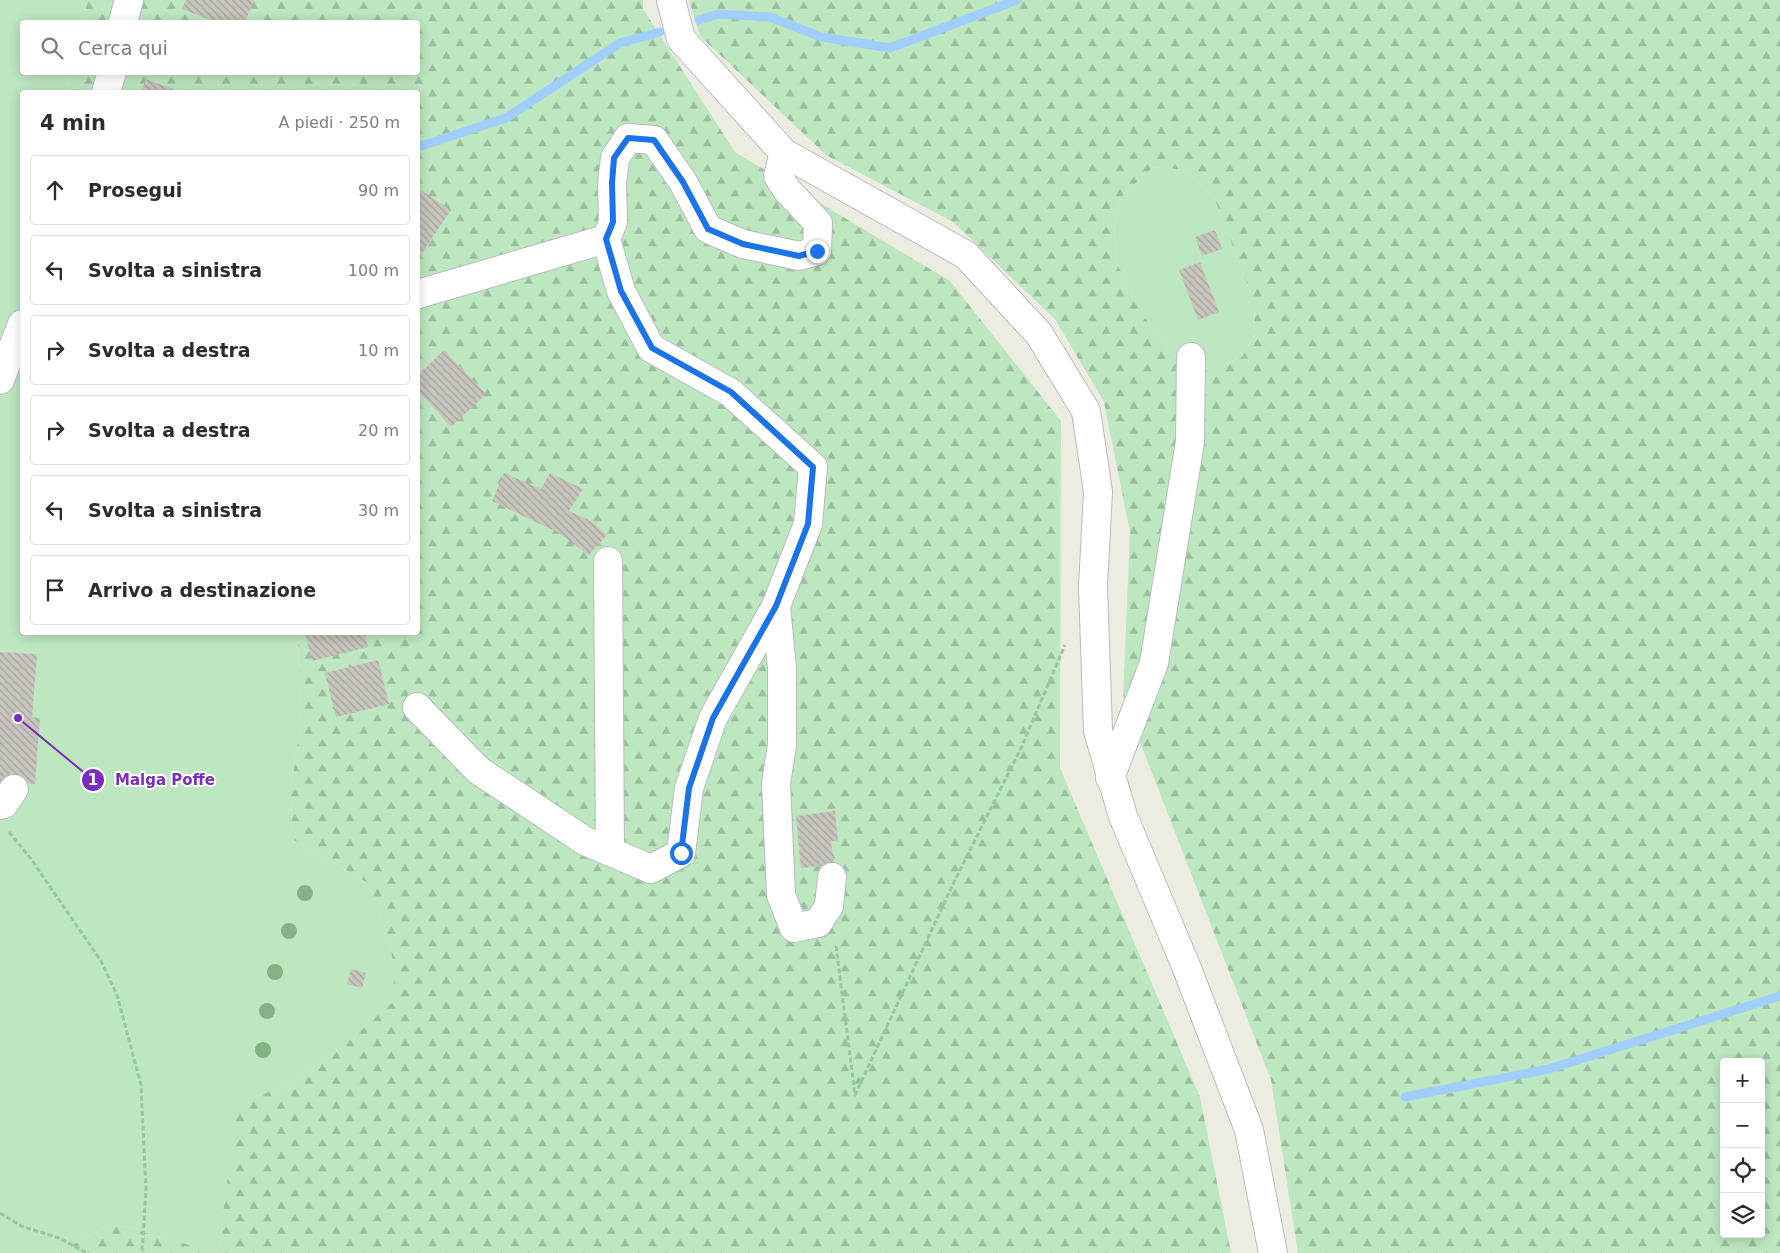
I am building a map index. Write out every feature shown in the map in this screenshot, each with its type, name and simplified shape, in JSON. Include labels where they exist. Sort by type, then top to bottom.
[{"type":"street","points":[[123,20],[128,0]]},
{"type":"street","points":[[671,0],[681,39],[784,153],[966,255],[1039,334],[1086,411],[1098,492],[1093,588],[1098,731],[1122,816],[1186,966],[1249,1130],[1273,1253]]},
{"type":"street","points":[[107,90],[111,75]]},
{"type":"street","points":[[417,707],[478,770],[585,841],[651,869],[681,853],[689,788],[713,718],[776,606],[808,524],[813,467],[731,392],[652,348],[621,291],[606,239],[613,222],[612,183],[614,158],[628,138],[654,140],[683,182],[708,229],[743,244],[799,256],[817,251],[818,223],[787,190],[778,176],[784,153]]},
{"type":"street","points":[[420,293],[606,239]]},
{"type":"street","points":[[0,380],[20,329]]},
{"type":"street","points":[[1110,778],[1154,663],[1190,442],[1191,357]]},
{"type":"street","points":[[608,561],[610,852]]},
{"type":"street","points":[[776,606],[782,668],[782,745],[776,783],[781,895],[794,928],[818,923],[830,906],[832,877]]},
{"type":"path","points":[[830,906],[855,1095],[954,882],[1022,746],[1069,636]]},
{"type":"path","points":[[7,808],[31,859],[101,961],[117,995],[142,1085],[146,1189],[142,1253]]},
{"type":"path","points":[[0,1213],[21,1226],[60,1238],[87,1253]]},
{"type":"green space","points":[[0,0],[88,0],[83,20],[20,20],[20,75],[70,75],[67,90],[20,90],[20,635],[298,635],[300,729],[291,787],[292,839],[368,883],[391,943],[396,1000],[338,1051],[291,1083],[238,1104],[218,1253],[112,1223],[58,1253],[0,1253]]},
{"type":"green space","points":[[88,0],[643,0],[643,9],[735,152],[950,281],[1061,421],[1060,768],[1200,1097],[1231,1253],[218,1253],[237,1104],[291,1083],[338,1051],[395,1000],[391,943],[368,883],[292,839],[291,787],[300,729],[298,635],[420,635],[420,90],[67,90],[70,75],[420,75],[420,20],[83,20]]},
{"type":"green space","points":[[689,0],[1780,0],[1780,1253],[1298,1253],[1271,1080],[1123,698],[1130,532],[1104,402],[1055,319],[953,222],[826,155],[700,36]],"holes":[[[1153,167],[1187,170],[1214,197],[1254,302],[1255,335],[1242,357],[1215,369],[1194,370],[1167,350],[1144,316],[1117,264],[1114,226],[1121,197]]]},
{"type":"green space","points":[[1153,167],[1187,170],[1214,197],[1254,302],[1255,334],[1242,357],[1215,369],[1194,370],[1167,350],[1144,316],[1117,264],[1114,226],[1121,197]]},
{"type":"green space","points":[[112,1223],[218,1253],[58,1253]]},
{"type":"building","points":[[186,0],[254,0],[246,20],[211,20],[182,9]]},
{"type":"building","points":[[146,79],[176,90],[142,90]]},
{"type":"building","points":[[420,189],[451,210],[420,256]]},
{"type":"building","points":[[1215,230],[1222,249],[1202,256],[1195,237]]},
{"type":"building","points":[[1200,262],[1219,312],[1198,320],[1179,270]]},
{"type":"building","points":[[444,350],[486,394],[451,427],[420,393],[420,373]]},
{"type":"building","points":[[504,473],[541,489],[550,473],[583,489],[569,511],[591,521],[607,535],[589,555],[557,532],[492,501]]},
{"type":"building","points":[[306,635],[365,635],[368,647],[312,661]]},
{"type":"building","points":[[0,652],[37,654],[32,717],[40,718],[35,784],[0,781]]},
{"type":"building","points":[[378,660],[389,704],[336,717],[325,673]]},
{"type":"building","points":[[835,811],[838,841],[831,841],[834,865],[801,868],[796,816]]},
{"type":"building","points":[[351,969],[366,973],[362,988],[347,984]]},
{"type":"waterway","points":[[699,20],[718,14],[770,17],[821,37],[890,48],[1017,0]]},
{"type":"waterway","points":[[420,146],[506,118],[620,43],[660,32]]},
{"type":"waterway","points":[[1405,1097],[1549,1069],[1780,996]]},
{"type":"place","name":"Malga Poffe","points":[[18,718]]},
{"type":"route","points":[[681,853],[689,788],[713,718],[776,606],[808,524],[813,467],[731,392],[652,348],[621,291],[606,239],[613,222],[612,183],[614,158],[628,138],[654,140],[683,182],[708,229],[743,244],[799,256],[817,251]]}]
